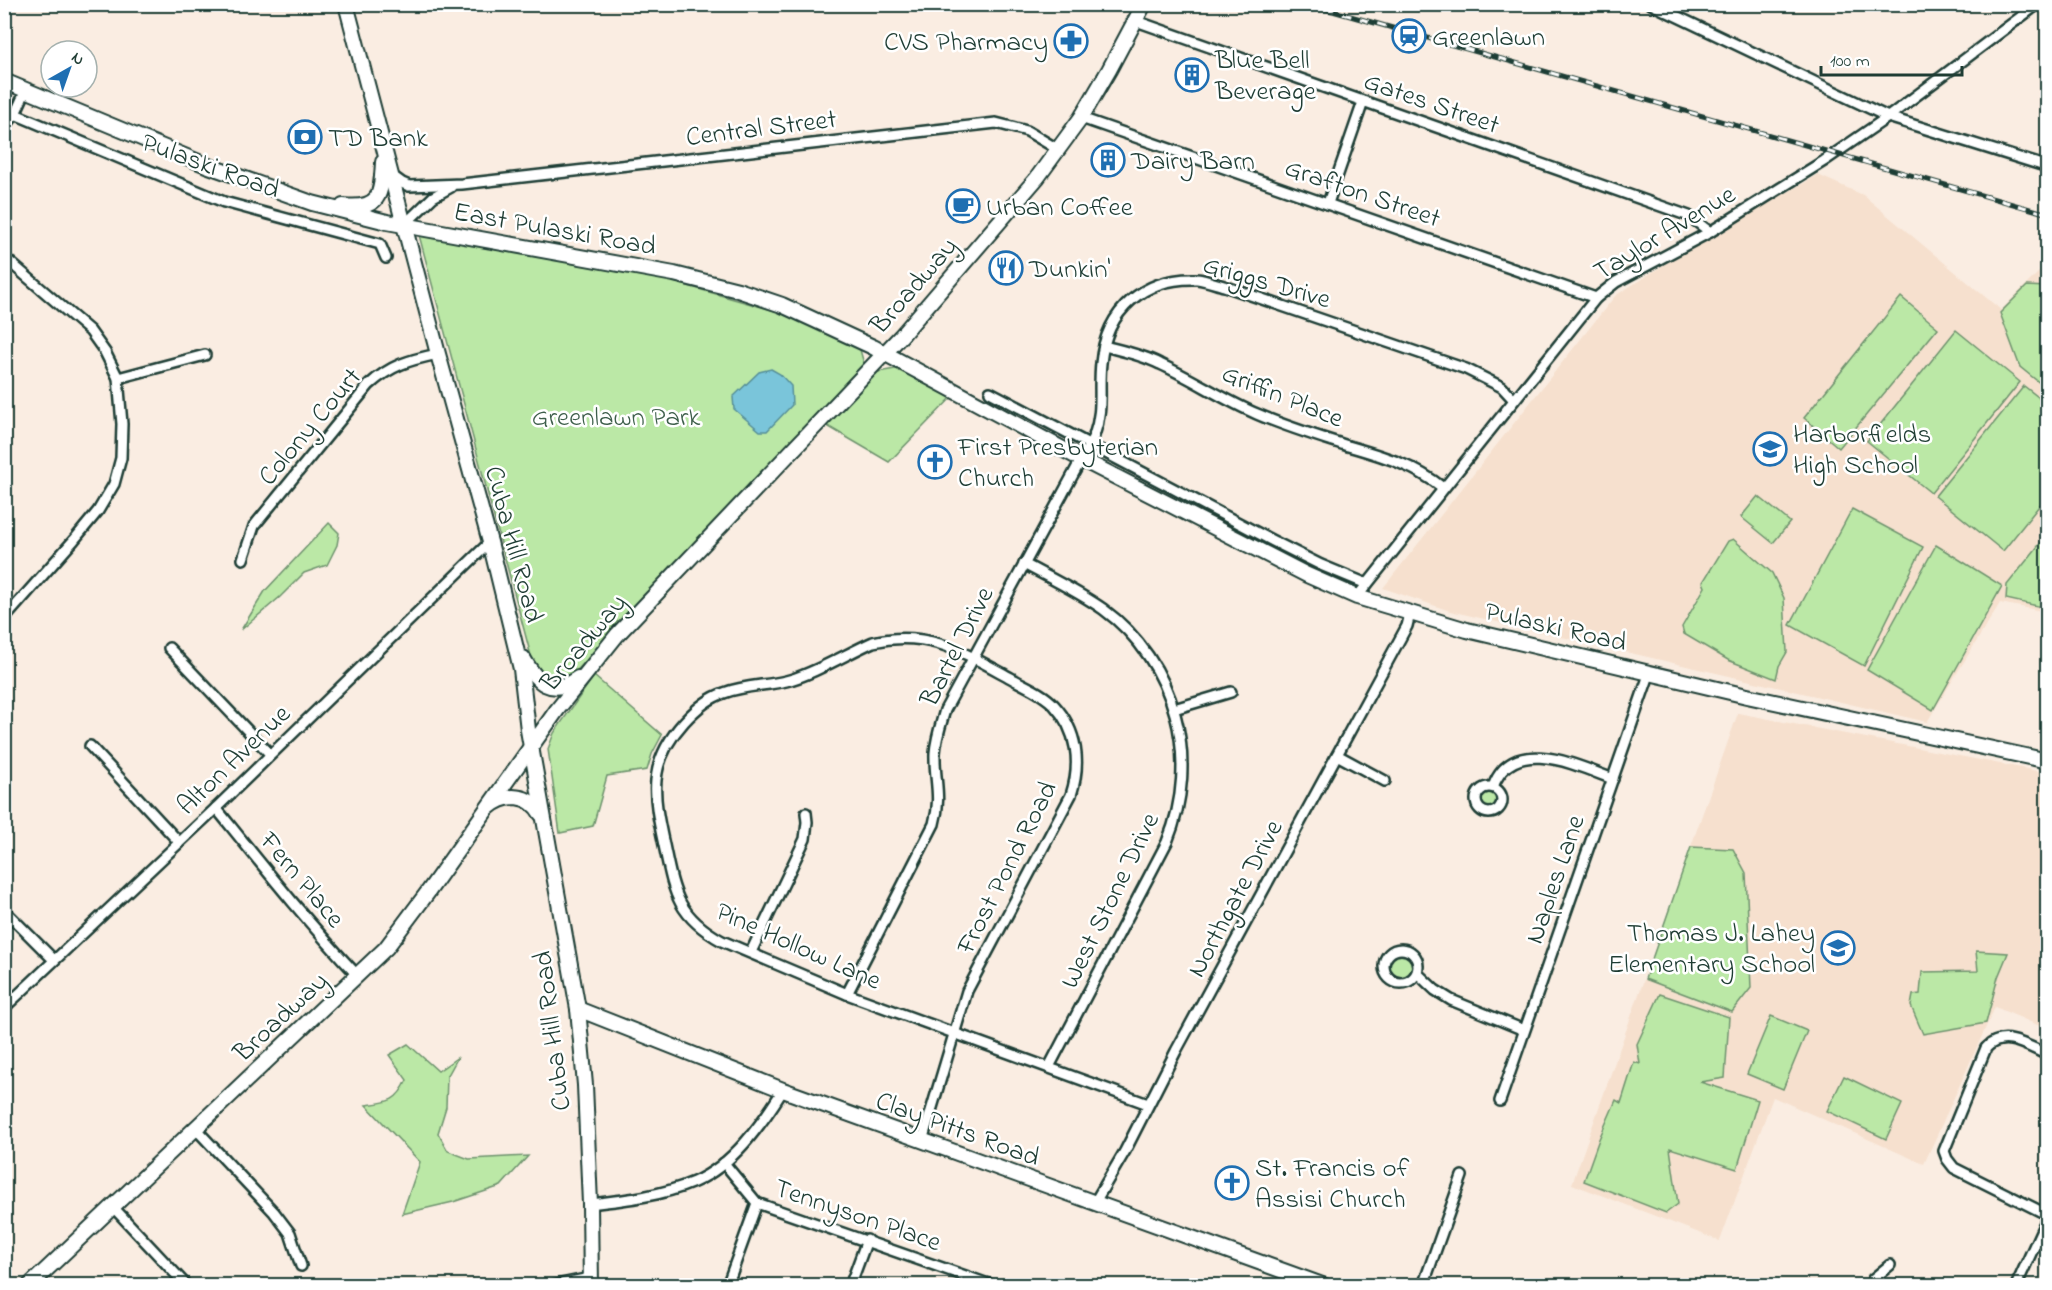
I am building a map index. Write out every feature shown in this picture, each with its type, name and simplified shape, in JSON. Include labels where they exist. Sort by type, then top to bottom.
[{"type":"main road","name":"Cuba Hill Road","points":[[346,4],[517,648],[543,819],[578,1009],[585,1085],[590,1204],[590,1282]]},
{"type":"main road","name":"Broadway","points":[[30,1286],[386,948],[531,746],[617,635],[886,353],[995,228],[1059,150],[1081,118],[1144,4]]},
{"type":"main road","name":"East Pulaski Road","points":[[4,81],[206,165],[312,203],[387,222],[594,258],[738,290],[802,313],[886,353],[1081,459]]},
{"type":"main road","points":[[312,203],[352,207],[364,206],[376,200],[382,187],[384,151]]},
{"type":"main road","name":"Pulaski Road","points":[[1081,459],[1307,575],[1357,597],[1410,614],[1467,630],[1747,696],[2048,761]]},
{"type":"main road","points":[[517,648],[539,681],[552,687],[566,686],[593,664]]},
{"type":"main road","points":[[483,813],[501,799],[520,797],[534,804],[543,819]]},
{"type":"main road","name":"Clay Pitts Road","points":[[578,1009],[783,1090],[1324,1286]]},
{"type":"street","points":[[1651,4],[1888,117],[2048,167]]},
{"type":"street","name":"Taylor Avenue","points":[[1357,597],[1596,298],[1617,282],[1710,232],[1824,161],[1888,117],[2035,5]]},
{"type":"street","name":"Gates Street","points":[[1136,21],[1689,216],[1710,232]]},
{"type":"street","points":[[4,128],[15,114],[26,90]]},
{"type":"street","points":[[1328,203],[1364,102]]},
{"type":"street","name":"Pulaski Road","points":[[15,114],[224,202],[380,244],[386,258]]},
{"type":"street","name":"Grafton Street","points":[[1081,118],[1596,298]]},
{"type":"street","name":"Central Street","points":[[390,174],[410,186],[462,184],[982,123],[996,123],[1027,131],[1059,150]]},
{"type":"street","name":"Central Street","points":[[404,225],[433,196],[444,189],[462,184]]},
{"type":"street","points":[[4,257],[90,331],[105,352],[118,378],[122,424],[120,458],[114,484],[98,511],[4,619]]},
{"type":"street","name":"Griggs Drive","points":[[1081,459],[1098,425],[1101,412],[1100,377],[1104,346],[1113,323],[1125,305],[1146,288],[1169,281],[1199,279],[1224,286],[1466,369],[1502,387],[1514,400]]},
{"type":"street","name":"Griffin Place","points":[[1104,346],[1160,363],[1218,395],[1292,428],[1393,460],[1430,477],[1443,488]]},
{"type":"street","name":"Colony Court","points":[[243,559],[254,526],[369,385],[384,372],[400,363],[438,354]]},
{"type":"street","points":[[118,378],[205,356]]},
{"type":"street","points":[[990,392],[1321,565],[1368,584]]},
{"type":"street","name":"Bartel Drive","points":[[847,994],[934,824],[939,792],[935,752],[938,732],[945,711],[1081,459]]},
{"type":"street","name":"Alton Avenue","points":[[4,1008],[216,808],[490,542]]},
{"type":"street","name":"West Stone Drive","points":[[1024,564],[1104,610],[1121,624],[1153,662],[1174,709],[1181,739],[1183,770],[1175,822],[1162,852],[1049,1067]]},
{"type":"street","name":"Northgate Drive","points":[[1095,1202],[1125,1151],[1148,1104],[1407,626],[1410,614]]},
{"type":"street","name":"Pine Hollow Lane","points":[[974,658],[938,642],[920,638],[902,637],[873,642],[787,681],[721,693],[697,708],[664,748],[656,771],[655,792],[672,884],[682,908],[690,919],[705,932],[722,941],[847,994],[1148,1104]]},
{"type":"street","points":[[169,648],[270,754]]},
{"type":"street","name":"Frost Pond Road","points":[[922,1141],[967,991],[1061,818],[1077,775],[1076,751],[1070,731],[1053,704],[974,658]]},
{"type":"street","name":"Naples Lane","points":[[1500,1101],[1650,672]]},
{"type":"street","points":[[1174,709],[1232,692]]},
{"type":"street","points":[[90,746],[179,842]]},
{"type":"street","points":[[1337,755],[1385,781]]},
{"type":"street","points":[[1492,787],[1504,768],[1516,761],[1537,757],[1560,759],[1613,779]]},
{"type":"street","name":"Fern Place","points":[[216,808],[291,902],[358,976]]},
{"type":"street","points":[[751,952],[805,839],[806,813]]},
{"type":"street","points":[[4,910],[54,960]]},
{"type":"street","points":[[1417,974],[1451,1000],[1524,1030]]},
{"type":"street","points":[[2016,1286],[2048,1216],[1954,1168],[1944,1151],[1986,1048],[1992,1041],[2013,1040],[2048,1055]]},
{"type":"street","points":[[590,1204],[634,1199],[695,1182],[724,1162],[765,1120],[783,1090]]},
{"type":"street","points":[[195,1128],[274,1212],[290,1233],[301,1266]]},
{"type":"street","name":"Tennyson Place","points":[[724,1162],[757,1203],[994,1286]]},
{"type":"street","points":[[1423,1286],[1462,1176]]},
{"type":"street","points":[[727,1286],[757,1203]]},
{"type":"street","points":[[113,1207],[187,1286]]},
{"type":"street","points":[[850,1286],[867,1240]]},
{"type":"street","points":[[1870,1286],[1873,1279],[1890,1265]]},
{"type":"street","points":[[551,1286],[590,1282]]},
{"type":"shaded area","name":"Harborfields High School","points":[[1818,175],[1863,195],[2001,310],[2047,264],[2047,612],[2000,603],[1927,722],[1450,611],[1383,588],[1615,296],[1700,242]]},
{"type":"shaded area","name":"Thomas J. Lahey Elementary School","points":[[1738,713],[2047,773],[2047,1029],[1995,1007],[1924,1164],[1773,1097],[1720,1241],[1572,1184]]},
{"type":"green space","name":"Greenlawn Park","points":[[419,235],[667,280],[779,312],[859,346],[864,364],[568,680],[550,683],[535,671]]},
{"type":"green space","points":[[2027,286],[2047,287],[2047,389],[2020,367],[2000,313]]},
{"type":"green space","points":[[1901,297],[1938,328],[1839,448],[1804,418]]},
{"type":"green space","points":[[1956,330],[2020,382],[1931,493],[1867,441]]},
{"type":"green space","points":[[906,367],[955,394],[889,462],[824,424],[873,373]]},
{"type":"green space","points":[[2024,386],[2047,404],[2047,496],[2003,551],[1935,496]]},
{"type":"green space","points":[[1758,496],[1790,522],[1773,543],[1741,517]]},
{"type":"green space","points":[[1852,509],[1923,547],[1864,666],[1790,625]]},
{"type":"green space","points":[[329,523],[339,533],[337,545],[327,565],[304,573],[241,630],[265,591]]},
{"type":"green space","points":[[2047,535],[2047,608],[2006,599],[2007,585]]},
{"type":"green space","points":[[1733,539],[1772,573],[1784,598],[1787,652],[1779,666],[1776,679],[1728,660],[1684,634],[1682,627],[1705,587],[1703,582],[1728,541]]},
{"type":"green space","points":[[1936,545],[2002,586],[1933,710],[1867,670]]},
{"type":"green space","points":[[594,676],[662,735],[647,770],[607,776],[593,826],[560,833],[548,749],[554,733]]},
{"type":"green space","points":[[1488,789],[1496,792],[1499,800],[1496,808],[1488,811],[1480,808],[1477,800],[1480,792]]},
{"type":"green space","points":[[1691,847],[1733,849],[1746,873],[1751,988],[1732,1012],[1645,979]]},
{"type":"green space","points":[[1976,951],[2008,953],[1998,977],[1986,1023],[1923,1034],[1911,1006],[1913,995],[1920,994],[1922,972],[1978,971]]},
{"type":"green space","points":[[1401,952],[1411,956],[1415,966],[1411,976],[1401,980],[1391,976],[1387,966],[1391,956]]},
{"type":"green space","points":[[1660,994],[1729,1017],[1725,1078],[1700,1082],[1758,1100],[1737,1169],[1670,1148],[1678,1204],[1666,1213],[1584,1181],[1616,1100],[1621,1103],[1634,1062],[1640,1064],[1637,1044]]},
{"type":"green space","points":[[1771,1016],[1807,1031],[1783,1089],[1747,1074]]},
{"type":"green space","points":[[408,1044],[438,1071],[458,1057],[447,1077],[446,1107],[438,1133],[448,1151],[469,1159],[528,1156],[501,1186],[453,1202],[402,1214],[420,1162],[366,1105],[391,1100],[399,1093],[407,1080],[389,1055]]},
{"type":"green space","points":[[1844,1076],[1902,1104],[1886,1139],[1827,1111]]},
{"type":"water","points":[[771,369],[780,374],[791,386],[792,405],[767,431],[760,431],[734,409],[733,397],[759,372]]},
{"type":"railway","points":[[1308,4],[2048,214]]},
{"type":"place","name":"Greenlawn","points":[[1409,36]]},
{"type":"place","name":"CVS Pharmacy","points":[[1071,41]]},
{"type":"place","name":"Blue Bell Beverage","points":[[1192,75]]},
{"type":"place","name":"TD Bank","points":[[305,137]]},
{"type":"place","name":"Dairy Barn","points":[[1108,160]]},
{"type":"place","name":"Urban Coffee","points":[[963,206]]},
{"type":"place","name":"Dunkin'","points":[[1006,268]]},
{"type":"place","name":"Harborfields High School","points":[[1770,449]]},
{"type":"place","name":"First Presbyterian Church","points":[[935,462]]},
{"type":"place","name":"Thomas J. Lahey Elementary School","points":[[1838,948]]},
{"type":"place","name":"St. Francis of Assisi Church","points":[[1232,1183]]}]
